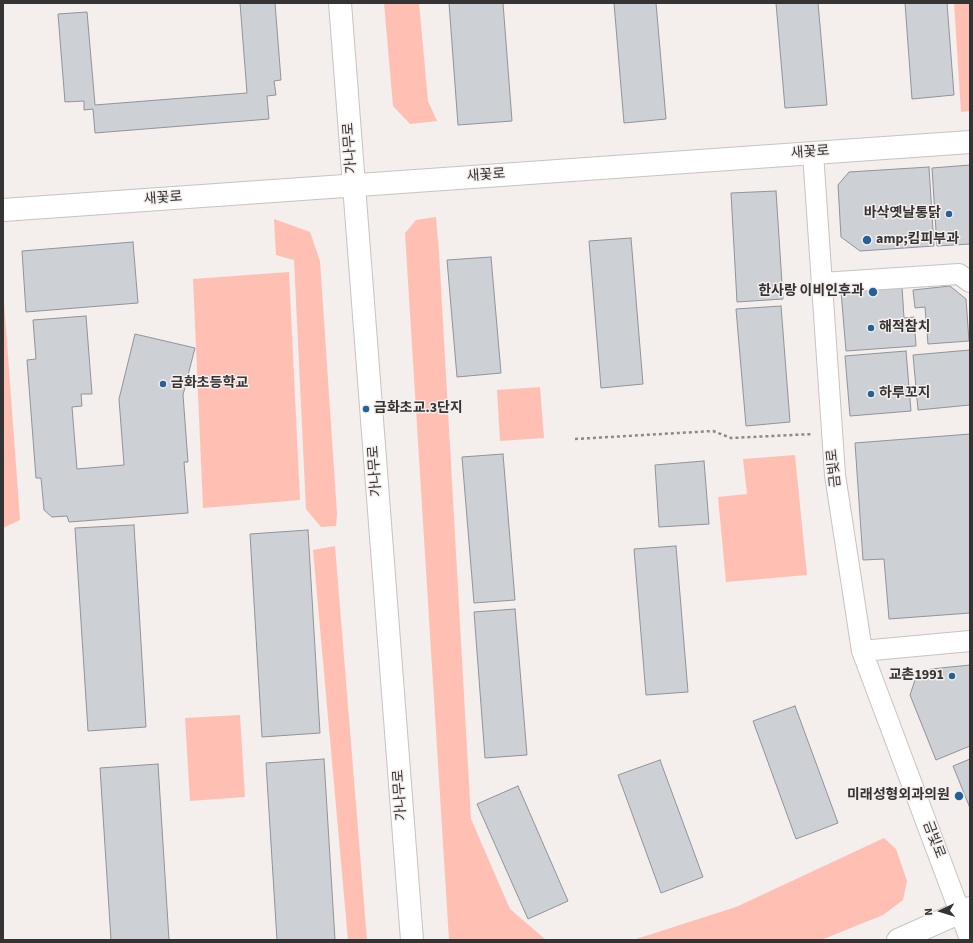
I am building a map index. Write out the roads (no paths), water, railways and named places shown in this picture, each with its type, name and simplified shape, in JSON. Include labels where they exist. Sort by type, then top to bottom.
[{"type":"street","name":"가나무로","points":[[340,3],[412,940]]},
{"type":"street","name":"새꽃로","points":[[3,205],[354,186],[970,142]]},
{"type":"street","name":"금빛로","points":[[813,153],[835,475],[862,652],[965,910],[970,938]]},
{"type":"street","points":[[822,284],[959,274],[970,282]]},
{"type":"street","points":[[862,652],[970,641]]},
{"type":"street","points":[[898,940],[965,910]]},
{"type":"place","name":"바삭옛날통닭","points":[[949,214]]},
{"type":"place","name":"amp;킴피부과","points":[[867,240]]},
{"type":"place","name":"한사랑 이비인후과","points":[[873,292]]},
{"type":"place","name":"해적참치","points":[[871,328]]},
{"type":"place","name":"금화초등학교","points":[[163,384]]},
{"type":"place","name":"하루꼬지","points":[[871,394]]},
{"type":"place","name":"금화초교.3단지","points":[[366,409]]},
{"type":"place","name":"교촌1991","points":[[952,676]]},
{"type":"place","name":"미래성형외과의원","points":[[959,796]]}]
